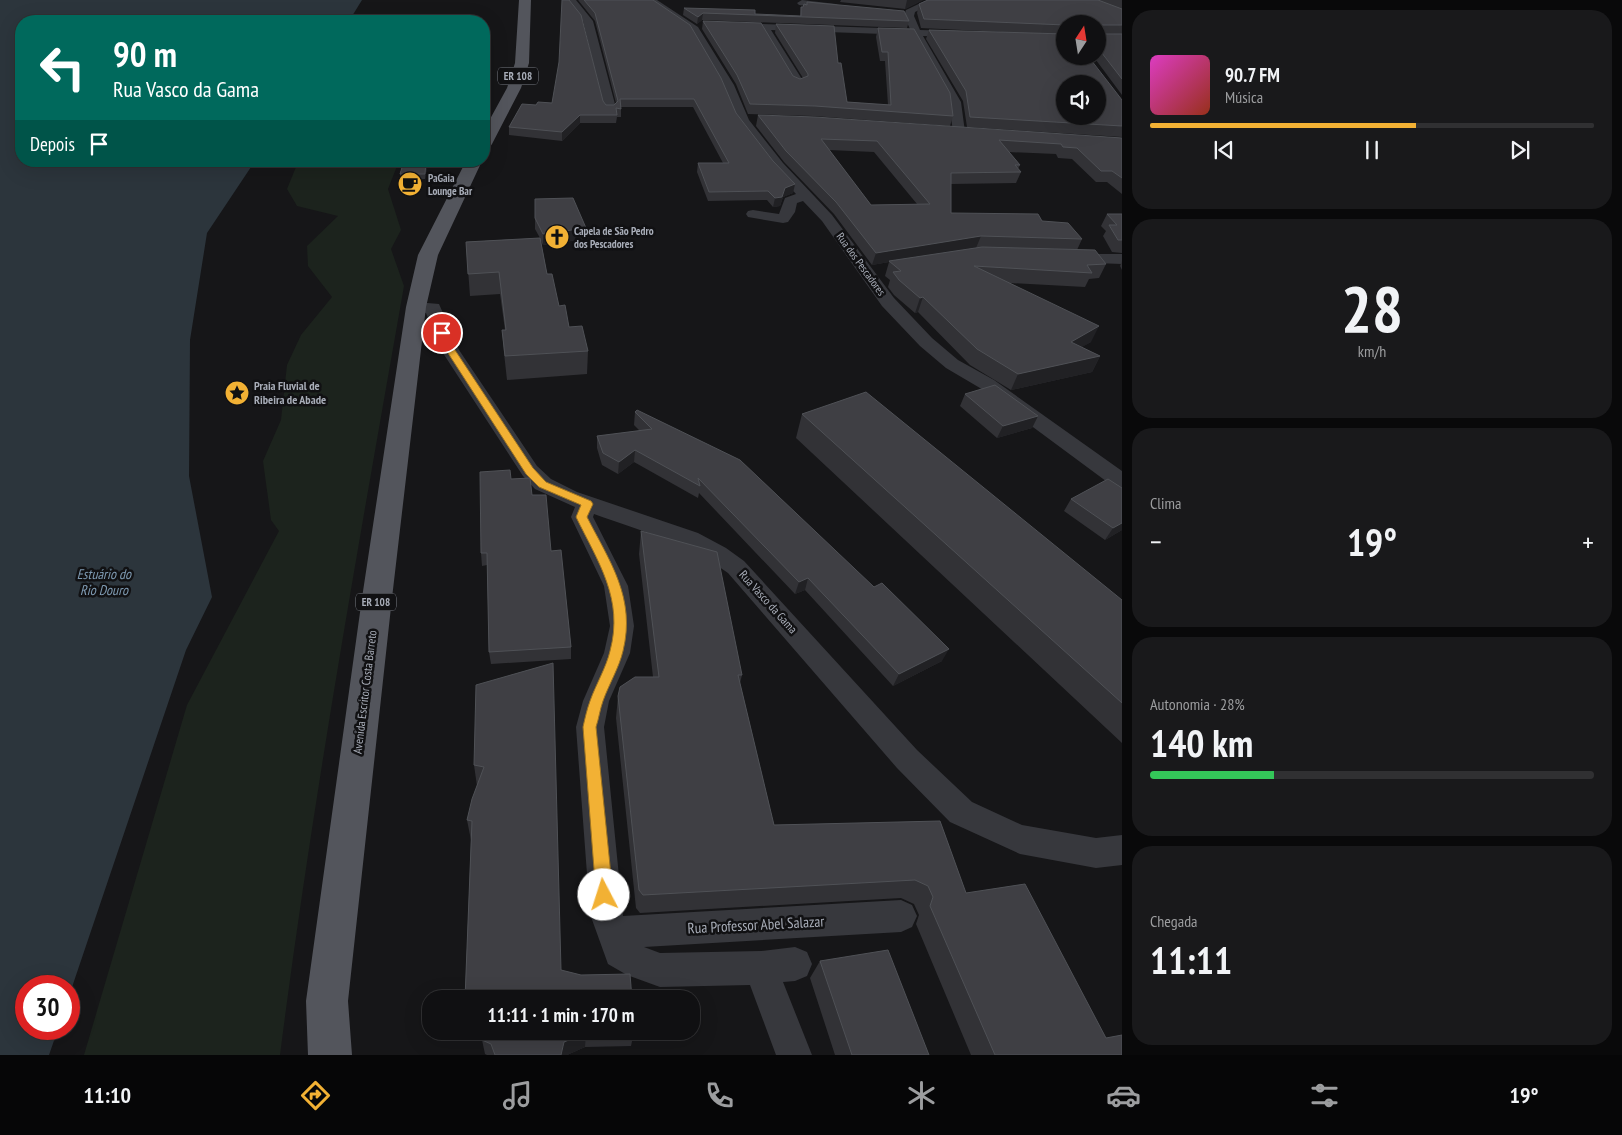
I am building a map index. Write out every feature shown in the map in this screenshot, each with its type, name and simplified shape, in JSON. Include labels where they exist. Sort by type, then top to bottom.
[{"type":"main road","name":"ER 108","points":[[490,133],[514,88],[522,63],[525,0]]},
{"type":"main road","name":"Avenida Escritor Costa Barreto","points":[[330,1055],[327,1001],[377,598],[416,306],[428,256],[471,167]]},
{"type":"street","points":[[571,0],[588,21],[610,108]]},
{"type":"street","name":"Rua dos Pescadores","points":[[651,0],[695,29],[728,86],[742,120],[778,166],[874,271],[901,315],[926,342],[952,364],[988,384],[1122,482]]},
{"type":"street","points":[[936,0],[905,14],[955,102],[963,132],[942,131]]},
{"type":"street","points":[[802,3],[851,8]]},
{"type":"street","points":[[720,26],[968,34]]},
{"type":"street","points":[[764,27],[799,84]]},
{"type":"street","points":[[742,120],[758,120]]},
{"type":"street","points":[[753,214],[783,219],[788,212],[790,201],[805,195]]},
{"type":"street","points":[[1059,258],[1122,260]]},
{"type":"street","name":"Rua Vasco da Gama","points":[[416,306],[432,308],[450,350],[530,471],[543,484],[587,504],[690,539],[718,554],[736,567],[907,758],[962,812],[1020,838],[1096,853],[1122,850]]},
{"type":"street","points":[[587,504],[582,517],[616,586],[622,626],[616,652],[596,702],[590,727],[606,914],[620,952],[639,963],[660,970],[761,968],[795,964]]},
{"type":"street","name":"Rua Professor Abel Salazar","points":[[612,933],[901,916]]},
{"type":"street","points":[[761,968],[794,1055]]},
{"type":"shaded area","points":[[296,167],[397,167],[388,189],[401,230],[391,249],[404,286],[322,766],[280,1055],[84,1055],[187,705],[279,531],[271,520],[263,461],[281,420],[287,365],[301,335],[332,297],[308,266],[307,246],[338,216],[297,206],[287,189]]},
{"type":"water","name":"Estuário do Rio Douro","points":[[0,0],[362,0],[353,15],[15,15],[15,167],[251,167],[207,233],[190,340],[189,476],[212,597],[186,650],[76,975],[15,975],[15,1040],[54,1040],[49,1055],[0,1055]]},
{"type":"building","points":[[562,0],[569,0],[581,15],[603,101],[606,105],[614,105],[618,101],[595,13],[584,0],[653,0],[690,25],[721,78],[736,113],[773,161],[795,184],[785,188],[782,197],[775,198],[768,191],[709,192],[698,163],[729,163],[694,99],[620,99],[621,109],[616,108],[617,115],[580,115],[562,132],[509,127],[522,104],[552,103],[559,62]]},
{"type":"building","points":[[928,0],[1098,0],[1122,9],[1122,25],[1106,25],[1106,15],[1056,15],[1056,25],[924,19],[919,4]]},
{"type":"building","points":[[807,2],[904,11],[909,21],[703,13],[698,17],[684,8],[755,10],[755,14],[801,16],[801,7],[804,4],[807,5]]},
{"type":"building","points":[[703,21],[761,23],[793,76],[800,79],[808,76],[808,74],[776,24],[834,26],[838,63],[841,63],[847,102],[891,105],[888,52],[882,52],[878,28],[914,29],[950,93],[953,116],[815,106],[750,104],[737,75]]},
{"type":"building","points":[[929,30],[1056,34],[1056,65],[1095,65],[1103,75],[1056,75],[1056,122],[970,117],[966,91]]},
{"type":"building","points":[[1106,34],[1122,34],[1122,79],[1106,58]]},
{"type":"building","points":[[1106,79],[1122,100],[1122,126],[1105,125]]},
{"type":"building","points":[[758,115],[815,117],[1122,138],[1122,178],[1112,171],[1101,171],[1077,148],[1063,147],[1061,144],[999,140],[1020,165],[1015,165],[1021,172],[951,173],[951,213],[1038,214],[1042,221],[1068,223],[1082,239],[981,236],[876,253],[836,202],[786,151]],"holes":[[[821,139],[877,141],[930,204],[871,205]]]},
{"type":"building","points":[[402,167],[426,167],[425,174],[400,174]]},
{"type":"building","points":[[573,198],[586,228],[543,234],[535,218],[535,199]]},
{"type":"building","points":[[1107,214],[1122,214],[1122,240],[1118,240],[1109,225],[1117,225]]},
{"type":"building","points":[[540,238],[547,274],[552,274],[559,306],[565,305],[569,327],[582,326],[588,351],[505,356],[502,330],[506,330],[499,272],[468,274],[466,242]]},
{"type":"building","points":[[982,247],[1095,250],[1106,264],[1087,265],[1092,273],[974,266],[1099,326],[1071,342],[1100,356],[1018,374],[977,349],[923,297],[920,298],[899,280],[893,272],[901,271],[889,261]]},
{"type":"building","points":[[995,385],[1038,416],[1003,426],[965,394]]},
{"type":"building","points":[[866,392],[1122,600],[1122,703],[802,414]]},
{"type":"building","points":[[637,410],[740,460],[874,587],[882,583],[949,649],[899,674],[808,578],[799,582],[698,478],[700,486],[635,450],[619,462],[603,453],[597,436],[652,429],[635,412]]},
{"type":"building","points":[[510,470],[511,479],[530,478],[532,495],[546,495],[551,551],[561,550],[571,647],[489,652],[487,553],[481,553],[480,472]]},
{"type":"building","points":[[1108,479],[1122,488],[1122,523],[1113,528],[1071,499]]},
{"type":"building","points":[[641,531],[717,552],[742,675],[738,675],[774,825],[940,821],[966,893],[1025,884],[1106,1038],[1122,1035],[1122,1055],[995,1055],[930,906],[933,897],[928,886],[915,880],[643,895],[639,890],[618,696],[620,687],[635,677],[659,677]]},
{"type":"building","points":[[553,663],[561,970],[581,975],[630,974],[631,990],[465,990],[472,821],[467,820],[472,799],[484,767],[474,765],[476,685]]},
{"type":"building","points":[[888,950],[929,1055],[852,1055],[820,961]]},
{"type":"building","points":[[482,1040],[569,1040],[564,1042],[561,1055],[495,1055],[491,1044]]},
{"type":"place","name":"PaGaia Lounge Bar","points":[[410,184]]},
{"type":"place","name":"Capela de São Pedro dos Pescadores","points":[[557,237]]},
{"type":"place","name":"Praia Fluvial de Ribeira de Abade","points":[[237,393]]},
{"type":"route","points":[[442,333],[450,350],[530,471],[543,484],[587,504],[582,517],[616,586],[622,626],[616,652],[596,702],[590,727],[604,895]]}]
